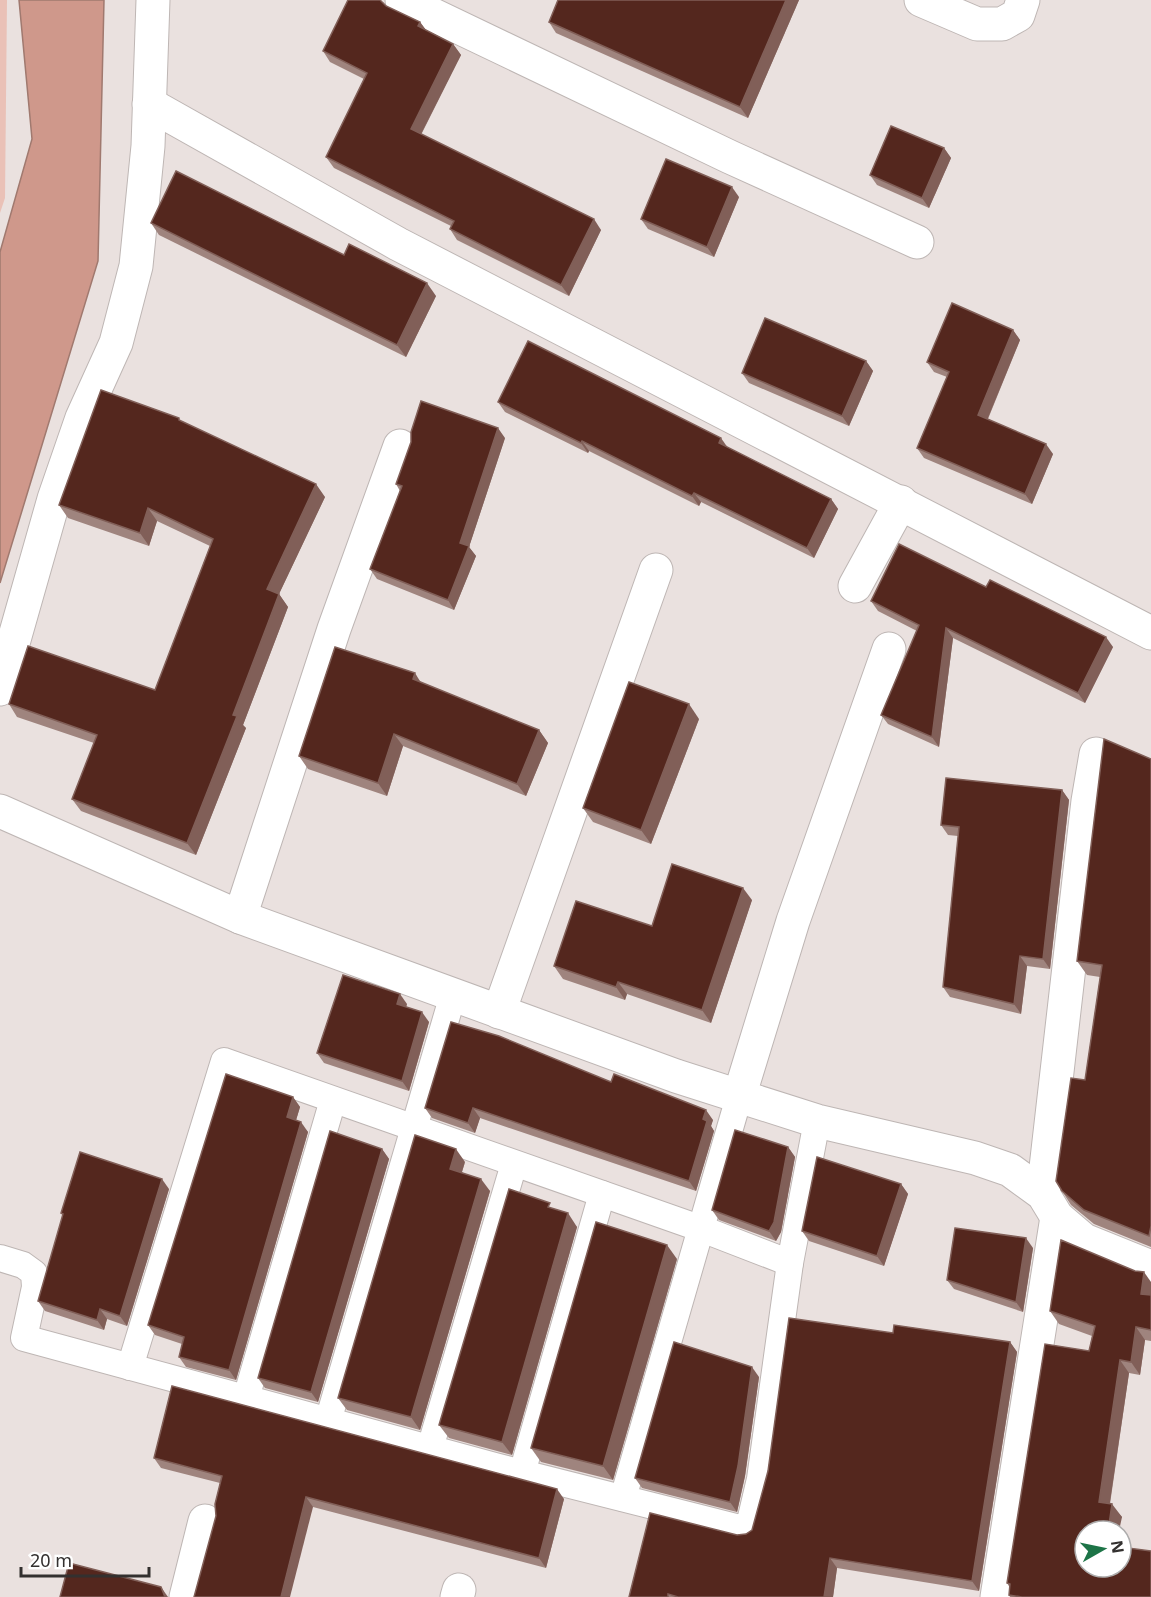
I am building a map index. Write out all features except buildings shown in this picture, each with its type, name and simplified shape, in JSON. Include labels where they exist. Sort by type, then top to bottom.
[{"type":"street","points":[[0,689],[54,499],[82,418],[116,343],[136,266],[144,200],[153,0]]},
{"type":"street","points":[[402,0],[730,157],[917,242]]},
{"type":"street","points":[[921,0],[977,24],[1002,24],[1018,15],[1023,0]]},
{"type":"street","points":[[149,104],[398,244],[1151,633]]},
{"type":"street","points":[[240,917],[334,629],[400,446]]},
{"type":"street","points":[[855,586],[901,502]]},
{"type":"street","points":[[499,1012],[656,570]]},
{"type":"street","points":[[739,1097],[793,921],[889,648]]},
{"type":"street","points":[[997,1597],[1050,1206],[1088,801],[1096,754]]},
{"type":"street","points":[[0,811],[240,917],[499,1012],[739,1097],[817,1121],[975,1158],[1010,1170],[1084,1240],[1151,1267]]},
{"type":"street","points":[[186,1597],[205,1521]]},
{"type":"lane","points":[[328,1421],[453,995]]},
{"type":"lane","points":[[130,1367],[224,1061],[702,1229],[790,1263]]},
{"type":"lane","points":[[623,1498],[739,1097]]},
{"type":"lane","points":[[246,1398],[333,1100]]},
{"type":"lane","points":[[0,1258],[23,1265],[34,1273],[35,1287],[24,1338],[522,1473],[748,1530],[760,1479],[790,1263],[817,1121]]},
{"type":"lane","points":[[430,1448],[514,1164]]},
{"type":"lane","points":[[522,1473],[602,1194]]},
{"type":"shaded area","points":[[0,0],[7,0],[5,198],[0,213]]},
{"type":"shaded area","points":[[19,0],[104,0],[98,261],[0,583],[0,252],[32,139]]}]
